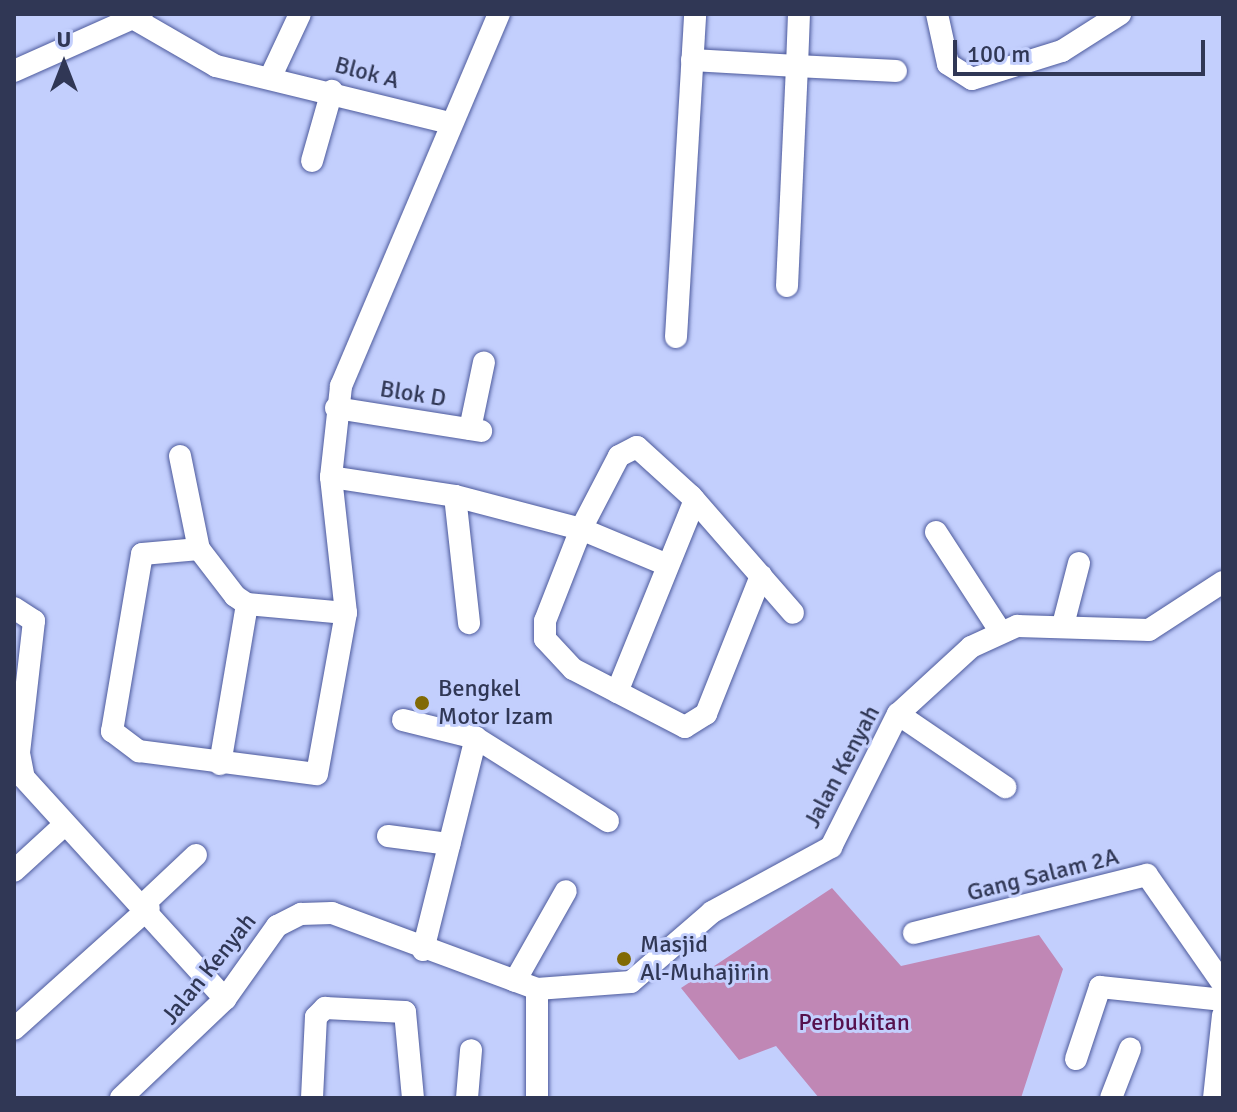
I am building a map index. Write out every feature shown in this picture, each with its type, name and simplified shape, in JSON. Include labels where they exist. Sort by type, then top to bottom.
[{"type":"street","points":[[271,76],[300,14]]},
{"type":"street","points":[[199,549],[142,554],[110,717],[119,743],[131,749],[310,777],[321,771],[346,613],[331,477],[336,408],[450,123],[499,14]]},
{"type":"street","points":[[676,337],[695,14]]},
{"type":"street","points":[[787,286],[799,14]]},
{"type":"street","points":[[937,14],[948,64],[972,79],[1062,51],[1120,14]]},
{"type":"street","points":[[14,71],[140,17]]},
{"type":"street","name":"Blok A","points":[[140,17],[197,60],[332,91],[450,123]]},
{"type":"street","points":[[692,60],[896,71]]},
{"type":"street","points":[[312,161],[332,91]]},
{"type":"street","name":"Blok D","points":[[336,408],[475,430],[484,362]]},
{"type":"street","points":[[761,576],[695,726],[654,714],[553,654],[545,639],[581,529],[627,447],[645,451],[695,500],[761,576],[793,613]]},
{"type":"street","points":[[180,456],[199,549],[247,604],[346,613]]},
{"type":"street","points":[[331,477],[455,496],[581,529],[665,564]]},
{"type":"street","points":[[455,496],[469,623]]},
{"type":"street","points":[[617,692],[665,564],[695,500]]},
{"type":"street","points":[[936,532],[1000,631]]},
{"type":"street","points":[[1063,625],[1079,563]]},
{"type":"street","name":"Jalan Kenyah","points":[[121,1098],[225,999],[277,926],[301,914],[332,913],[423,950],[537,989],[631,982],[712,912],[820,855],[898,714],[971,647],[1000,631],[1063,625],[1149,630],[1223,582]]},
{"type":"street","points":[[220,764],[247,604]]},
{"type":"street","points":[[14,608],[31,616],[35,636],[20,766],[62,827],[147,905],[225,999]]},
{"type":"street","points":[[898,714],[1005,787]]},
{"type":"street","points":[[403,720],[476,738],[608,821]]},
{"type":"street","points":[[423,950],[476,738]]},
{"type":"street","points":[[14,871],[62,827]]},
{"type":"street","points":[[388,836],[449,844]]},
{"type":"street","points":[[14,1029],[196,855]]},
{"type":"street","name":"Gang Salam 2A","points":[[914,933],[1147,875],[1223,984]]},
{"type":"street","points":[[515,981],[566,891]]},
{"type":"street","points":[[1076,1059],[1100,987],[1223,1000]]},
{"type":"street","points":[[537,989],[537,1098]]},
{"type":"street","points":[[312,1098],[316,1017],[325,1008],[405,1012],[413,1098]]},
{"type":"street","points":[[1214,1098],[1223,1015]]},
{"type":"street","points":[[1111,1098],[1130,1049]]},
{"type":"street","points":[[467,1098],[471,1050]]},
{"type":"green space","name":"Perbukitan","points":[[832,888],[901,966],[1039,935],[1063,969],[1021,1098],[819,1098],[776,1046],[739,1060],[681,988]]},
{"type":"place","name":"Bengkel Motor Izam","points":[[422,703]]},
{"type":"place","name":"Masjid Al-Muhajirin","points":[[624,959]]}]
